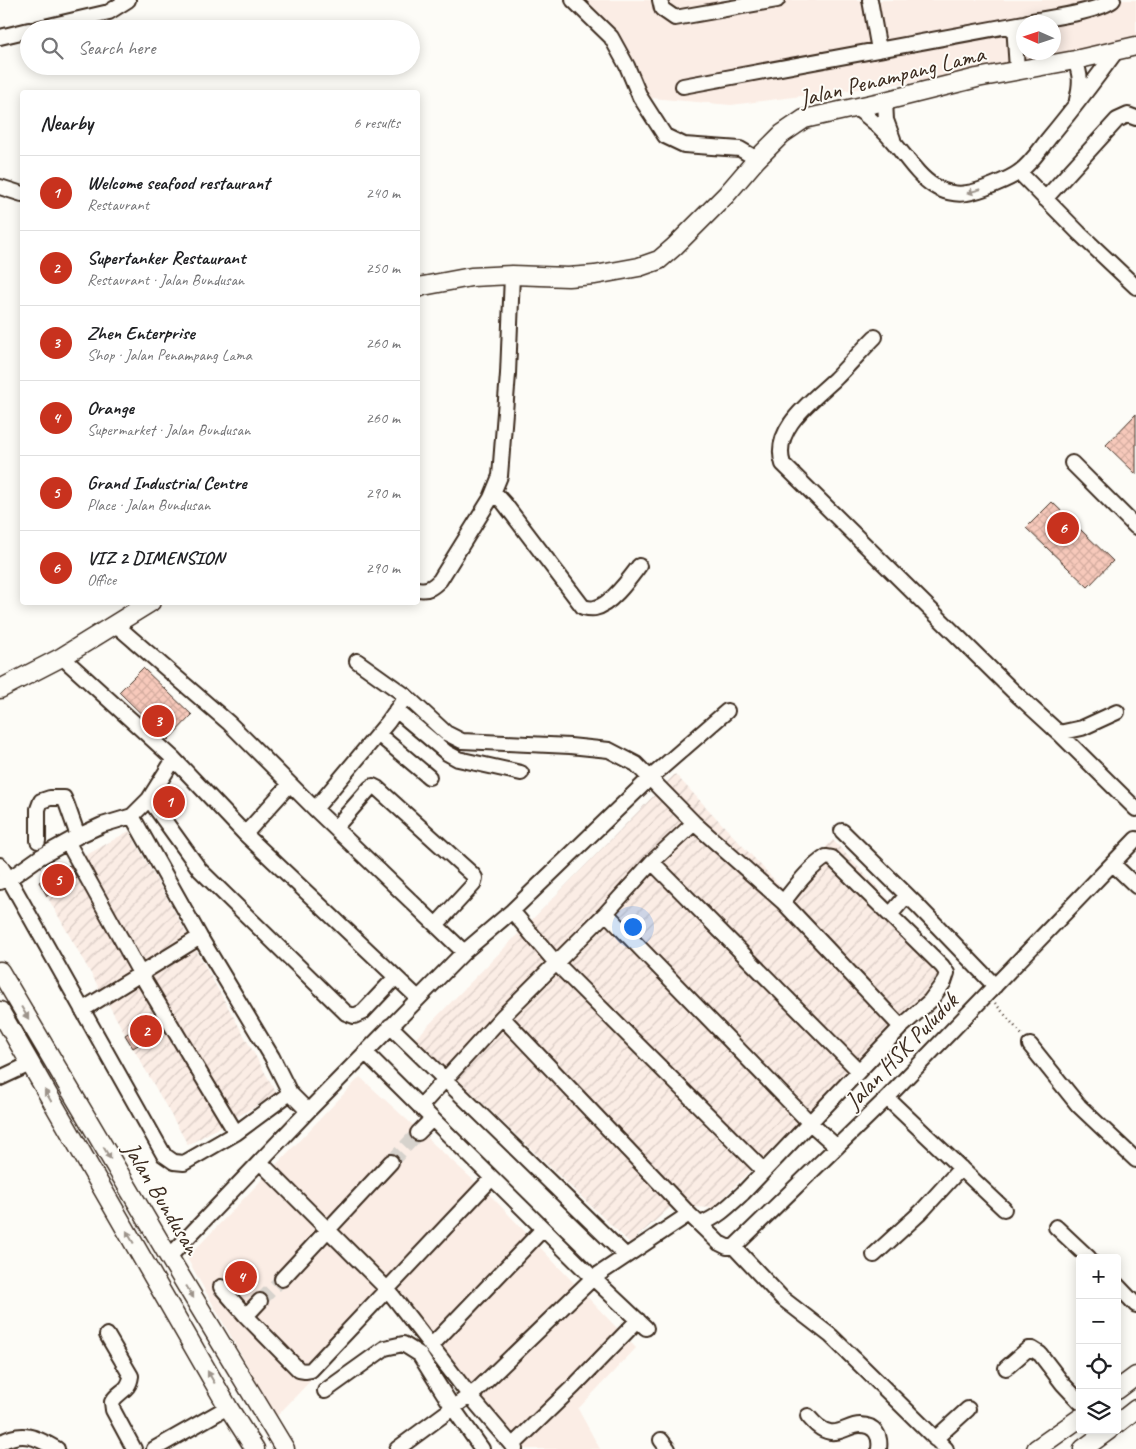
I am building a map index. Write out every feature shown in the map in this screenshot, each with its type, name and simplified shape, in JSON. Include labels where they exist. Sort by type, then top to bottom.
[{"type":"main road","name":"Jalan Penampang Lama","points":[[420,287],[471,277],[512,274],[568,277],[595,275],[639,267],[658,260],[674,247],[726,195],[757,159],[782,134],[804,119],[977,78],[1075,60],[1136,46]]},
{"type":"main road","points":[[0,689],[62,657],[116,625],[141,605]]},
{"type":"main road","name":"Jalan Bundusan","points":[[0,971],[285,1449]]},
{"type":"main road","name":"Jalan Bundusan","points":[[0,1011],[228,1407],[255,1449]]},
{"type":"main road","points":[[1118,1389],[1136,1376]]},
{"type":"main road","points":[[1121,1421],[1136,1409]]},
{"type":"main road","points":[[1036,1449],[1076,1421]]},
{"type":"main road","points":[[1083,1449],[1103,1434]]},
{"type":"street","points":[[75,20],[109,12],[128,0]]},
{"type":"street","points":[[573,0],[611,37],[627,66],[640,97],[665,136],[684,145],[740,149],[757,159]]},
{"type":"street","points":[[660,0],[662,8],[675,18],[777,0]]},
{"type":"street","points":[[870,0],[879,50]]},
{"type":"street","points":[[1061,16],[1090,10],[1108,4],[1113,0]]},
{"type":"street","points":[[684,86],[1016,25]]},
{"type":"street","points":[[0,37],[20,32]]},
{"type":"street","points":[[856,108],[867,115],[894,142],[917,171],[933,186],[950,193],[967,193],[992,185],[1019,172],[1076,106],[1117,50]]},
{"type":"street","points":[[1017,70],[1018,60]]},
{"type":"street","points":[[1075,60],[1080,71],[1081,84],[1076,106]]},
{"type":"street","points":[[885,101],[886,120],[894,142]]},
{"type":"street","points":[[1045,199],[1117,120],[1128,115],[1136,118]]},
{"type":"street","points":[[1019,172],[1136,287]]},
{"type":"street","points":[[0,187],[20,193]]},
{"type":"street","points":[[420,589],[432,588],[440,580],[491,498],[500,476],[508,374],[512,274]]},
{"type":"street","points":[[875,337],[835,379],[797,414],[787,430],[781,447],[783,464],[1012,690],[1059,732],[1136,808]]},
{"type":"street","points":[[1072,463],[1136,527]]},
{"type":"street","points":[[494,492],[583,607],[596,608],[603,605],[623,587],[639,566]]},
{"type":"street","points":[[116,625],[229,723],[315,809],[464,952]]},
{"type":"street","points":[[62,657],[174,759],[245,834],[418,998]]},
{"type":"street","points":[[357,661],[406,696],[446,733],[462,741],[570,746],[609,750],[636,764],[694,823],[783,902],[901,1027]]},
{"type":"street","points":[[315,809],[378,734],[406,696]]},
{"type":"street","points":[[396,710],[447,753],[458,759],[522,773]]},
{"type":"street","points":[[169,1257],[390,1026],[464,952],[512,912],[650,778],[727,711]]},
{"type":"street","points":[[1059,732],[1082,728],[1117,712]]},
{"type":"street","points":[[378,734],[429,777]]},
{"type":"street","points":[[5,880],[73,839],[102,825],[132,816],[149,799],[174,759]]},
{"type":"street","points":[[245,834],[290,784]]},
{"type":"street","points":[[335,828],[370,788],[374,786],[472,874],[475,878],[473,885],[436,925]]},
{"type":"street","points":[[38,841],[38,809],[41,801],[50,798],[64,798],[73,839],[140,973],[236,1133]]},
{"type":"street","points":[[149,799],[200,870],[346,1013],[354,1016],[363,1012],[395,978]]},
{"type":"street","points":[[132,816],[272,1057],[290,1093],[308,1111]]},
{"type":"street","points":[[420,1107],[502,1017],[606,913],[652,862],[694,823]]},
{"type":"street","points":[[842,831],[907,895],[991,990]]},
{"type":"street","name":"Jalan HSK Puluduk","points":[[734,1247],[887,1098],[1136,839]]},
{"type":"street","points":[[700,1224],[710,1221],[722,1212],[764,1171],[901,1027],[930,1001],[944,982],[947,973],[832,858],[826,856],[820,861],[801,879],[783,902]]},
{"type":"street","points":[[652,862],[859,1071]]},
{"type":"street","points":[[1113,864],[1136,886]]},
{"type":"street","points":[[0,865],[5,880],[82,1010],[164,1155],[174,1162],[184,1163],[236,1133],[290,1093]]},
{"type":"street","points":[[890,915],[907,895]]},
{"type":"street","points":[[512,912],[556,962],[764,1171]]},
{"type":"street","points":[[606,913],[810,1123],[837,1147]]},
{"type":"street","points":[[82,1010],[200,936]]},
{"type":"street","points":[[502,1017],[689,1214],[719,1243],[727,1247],[734,1247],[782,1298],[831,1336],[940,1444],[968,1409]]},
{"type":"street","points":[[390,1026],[626,1256]]},
{"type":"street","points":[[1030,1045],[1079,1106],[1136,1160]]},
{"type":"street","points":[[260,1162],[388,1290],[470,1396],[513,1447],[574,1386],[642,1324],[543,1229],[365,1052]]},
{"type":"street","points":[[0,1078],[30,1064]]},
{"type":"street","points":[[887,1098],[1004,1209]]},
{"type":"street","points":[[418,1133],[432,1119]]},
{"type":"street","points":[[282,1279],[391,1162]]},
{"type":"street","points":[[874,1255],[921,1212],[961,1168]]},
{"type":"street","points":[[221,1287],[246,1316],[299,1370],[311,1370],[492,1178]]},
{"type":"street","points":[[396,1449],[478,1390],[593,1278],[689,1214]]},
{"type":"street","points":[[1056,1228],[1085,1254]]},
{"type":"street","points":[[431,1346],[543,1229]]},
{"type":"street","points":[[1121,1289],[1136,1304]]},
{"type":"street","points":[[246,1316],[260,1301]]},
{"type":"street","points":[[108,1335],[131,1376],[126,1390],[115,1396],[112,1402],[113,1410],[134,1449]]},
{"type":"street","points":[[325,1390],[385,1348],[403,1344],[419,1354],[453,1408],[482,1449]]},
{"type":"street","points":[[1006,1368],[1028,1349],[1032,1349],[1040,1354],[1076,1398]]},
{"type":"street","points":[[154,1449],[228,1407]]},
{"type":"street","points":[[808,1416],[819,1428],[827,1432],[837,1432],[860,1425],[871,1428],[877,1433],[880,1441],[879,1449]]},
{"type":"street","points":[[0,1443],[9,1438],[25,1435],[39,1439],[57,1449]]},
{"type":"path","points":[[991,990],[1030,1045]]},
{"type":"shaded area","points":[[578,0],[1136,0],[1136,46],[1017,69],[731,105],[640,97],[611,37]]},
{"type":"shaded area","points":[[675,774],[784,890],[833,840],[952,968],[713,1208],[672,1206],[630,1243],[415,1039]]},
{"type":"shaded area","points":[[129,831],[277,1094],[188,1145],[39,882]]},
{"type":"shaded area","points":[[360,1077],[493,1198],[636,1348],[578,1409],[600,1449],[516,1449],[391,1296],[276,1417],[187,1258]]},
{"type":"building","points":[[1136,414],[1136,474],[1106,445]]},
{"type":"building","points":[[1052,502],[1113,561],[1088,587],[1026,528]]},
{"type":"building","points":[[143,668],[192,715],[168,740],[119,692]]},
{"type":"building","points":[[70,865],[77,878],[47,896],[39,882]]},
{"type":"building","points":[[156,1016],[164,1030],[133,1048],[125,1035]]},
{"type":"tunnel","points":[[391,1162],[418,1133]]},
{"type":"tunnel","points":[[260,1301],[282,1279]]},
{"type":"place","name":"VIZ 2 DIMENSION","points":[[1063,528]]},
{"type":"place","name":"Zhen Enterprise","points":[[158,721]]},
{"type":"place","name":"Welcome seafood restaurant","points":[[169,802]]},
{"type":"place","name":"Grand Industrial Centre","points":[[58,880]]},
{"type":"place","name":"Supertanker Restaurant","points":[[146,1031]]},
{"type":"place","name":"Orange","points":[[241,1277]]}]
